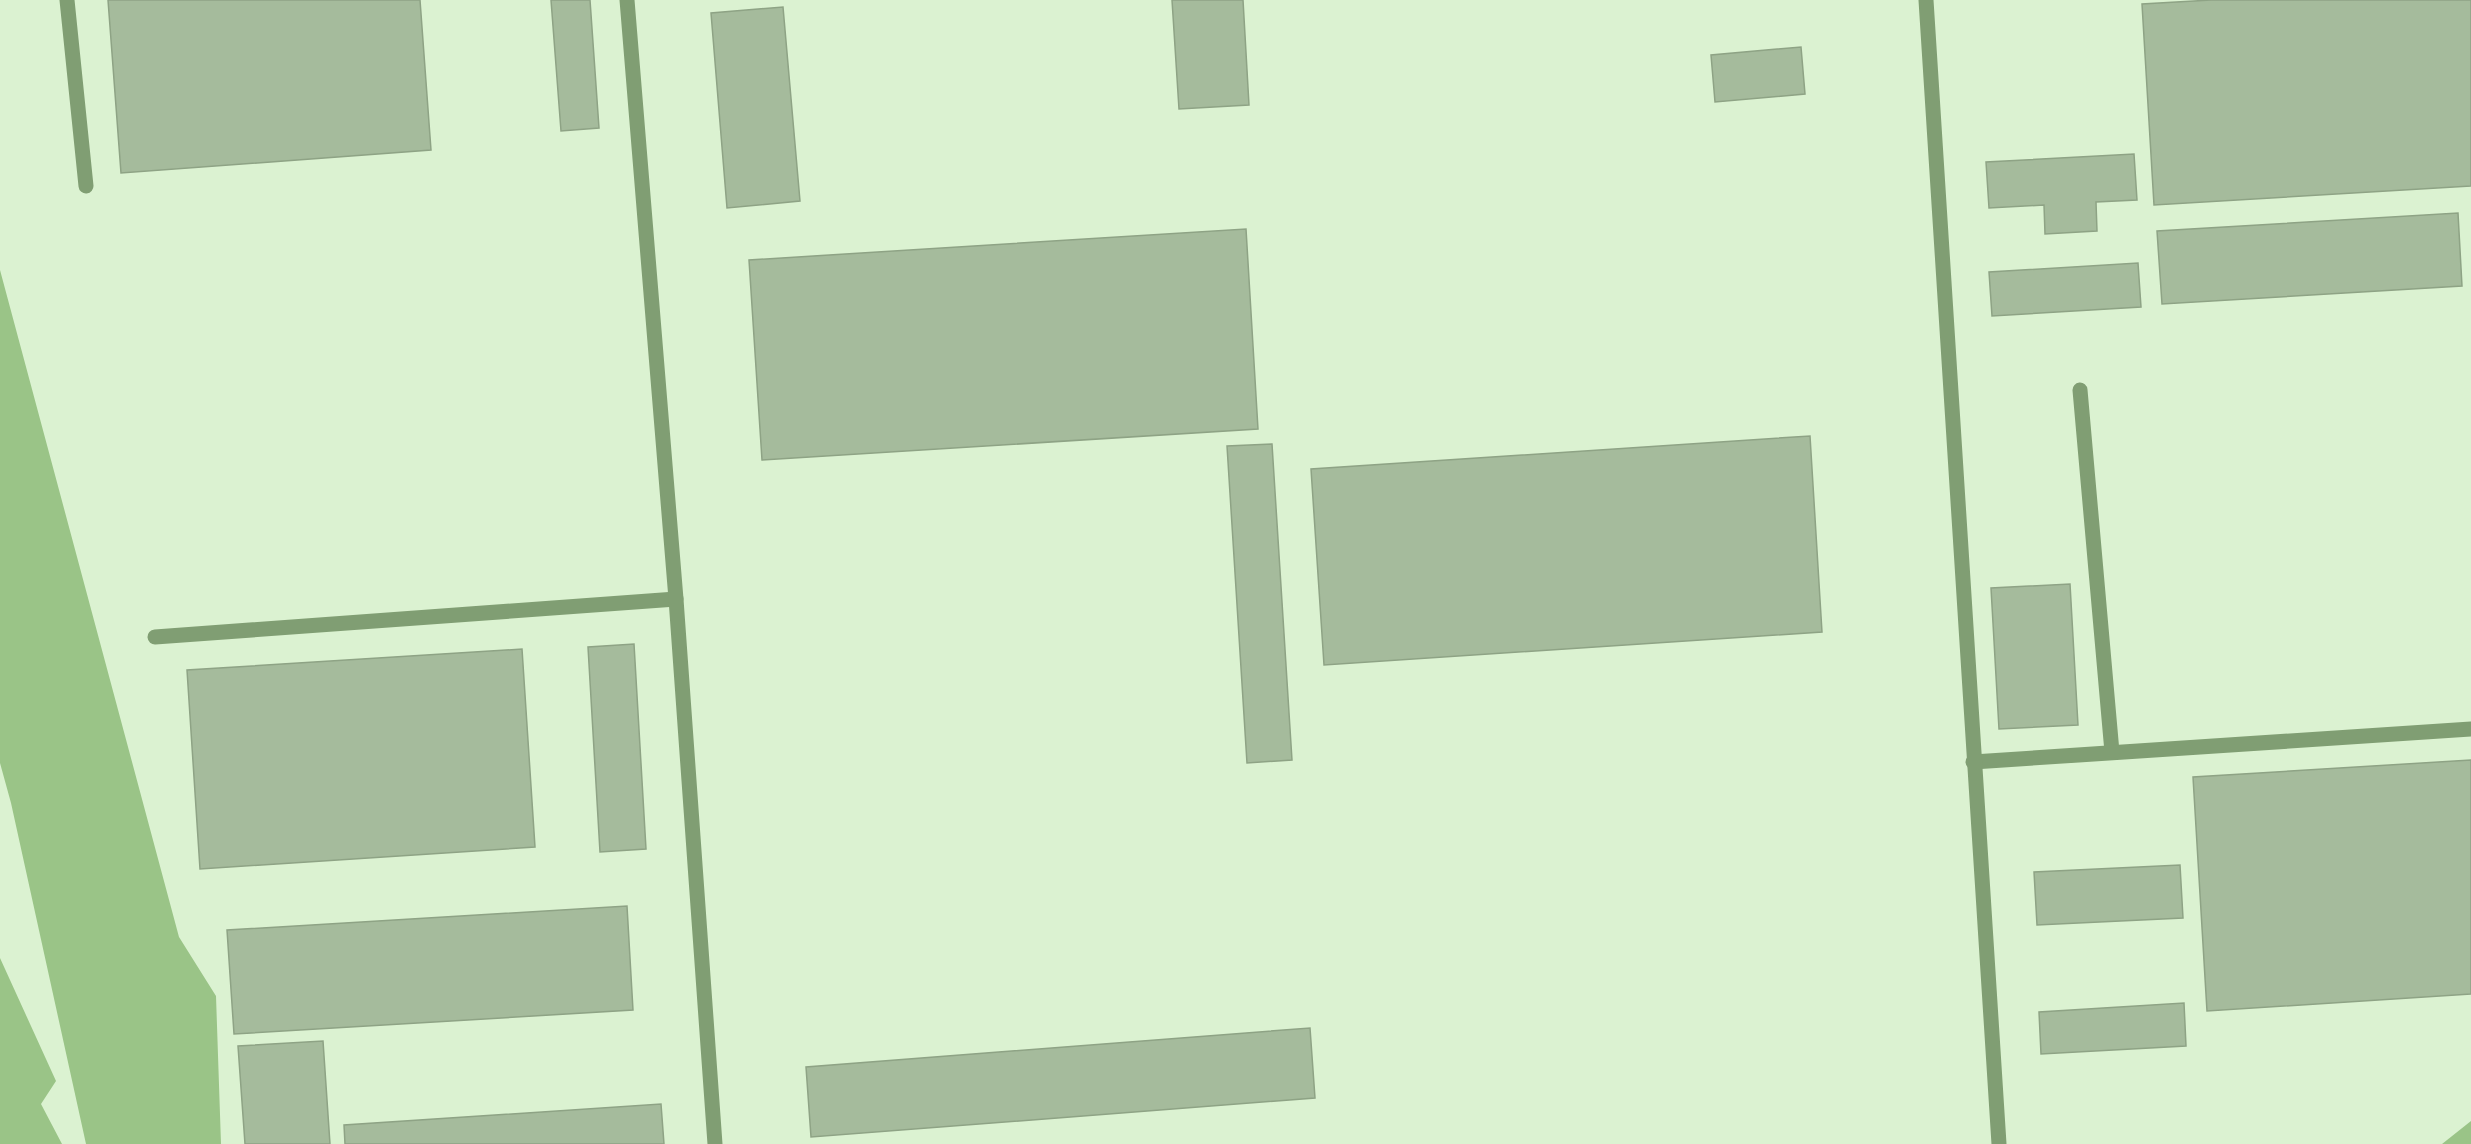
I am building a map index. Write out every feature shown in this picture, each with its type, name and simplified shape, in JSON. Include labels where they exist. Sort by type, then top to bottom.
[{"type":"street","points":[[67,0],[86,186]]},
{"type":"street","points":[[627,0],[676,599],[716,1144]]},
{"type":"street","points":[[1926,0],[1999,1144]]},
{"type":"street","points":[[2080,390],[2112,752]]},
{"type":"street","points":[[154,637],[676,599]]},
{"type":"street","points":[[1973,762],[2471,729]]},
{"type":"shaded area","points":[[0,270],[179,937],[216,996],[221,1144],[86,1144],[11,803],[0,763]]},
{"type":"shaded area","points":[[0,958],[56,1081],[41,1104],[62,1144],[0,1144]]},
{"type":"shaded area","points":[[2471,1121],[2471,1144],[2442,1144]]},
{"type":"building","points":[[108,0],[420,0],[431,150],[121,173]]},
{"type":"building","points":[[551,0],[590,0],[599,128],[561,131]]},
{"type":"building","points":[[1172,0],[1243,0],[1249,105],[1179,109]]},
{"type":"building","points":[[2211,0],[2471,0],[2471,186],[2154,205],[2142,4]]},
{"type":"building","points":[[783,7],[800,201],[727,208],[711,13]]},
{"type":"building","points":[[1801,47],[1805,94],[1715,102],[1711,55]]},
{"type":"building","points":[[2134,154],[2137,200],[2096,202],[2097,231],[2045,234],[2044,205],[1989,208],[1986,162]]},
{"type":"building","points":[[2458,213],[2462,286],[2162,304],[2157,231]]},
{"type":"building","points":[[1246,229],[1258,429],[762,460],[749,260]]},
{"type":"building","points":[[2138,263],[2141,307],[1992,316],[1989,272]]},
{"type":"building","points":[[1810,436],[1822,632],[1324,665],[1311,469]]},
{"type":"building","points":[[1272,444],[1292,760],[1247,763],[1227,446]]},
{"type":"building","points":[[2070,584],[2078,725],[1999,729],[1991,588]]},
{"type":"building","points":[[634,644],[646,849],[600,852],[588,647]]},
{"type":"building","points":[[522,649],[535,847],[200,869],[187,670]]},
{"type":"building","points":[[2471,760],[2471,994],[2207,1011],[2193,777]]},
{"type":"building","points":[[2180,865],[2183,918],[2037,925],[2034,872]]},
{"type":"building","points":[[627,906],[633,1010],[234,1034],[227,930]]},
{"type":"building","points":[[2184,1003],[2186,1046],[2041,1054],[2039,1012]]},
{"type":"building","points":[[1310,1028],[1315,1098],[811,1137],[806,1067]]},
{"type":"building","points":[[323,1041],[330,1144],[245,1144],[238,1046]]},
{"type":"building","points":[[661,1104],[664,1144],[345,1144],[344,1125]]}]
